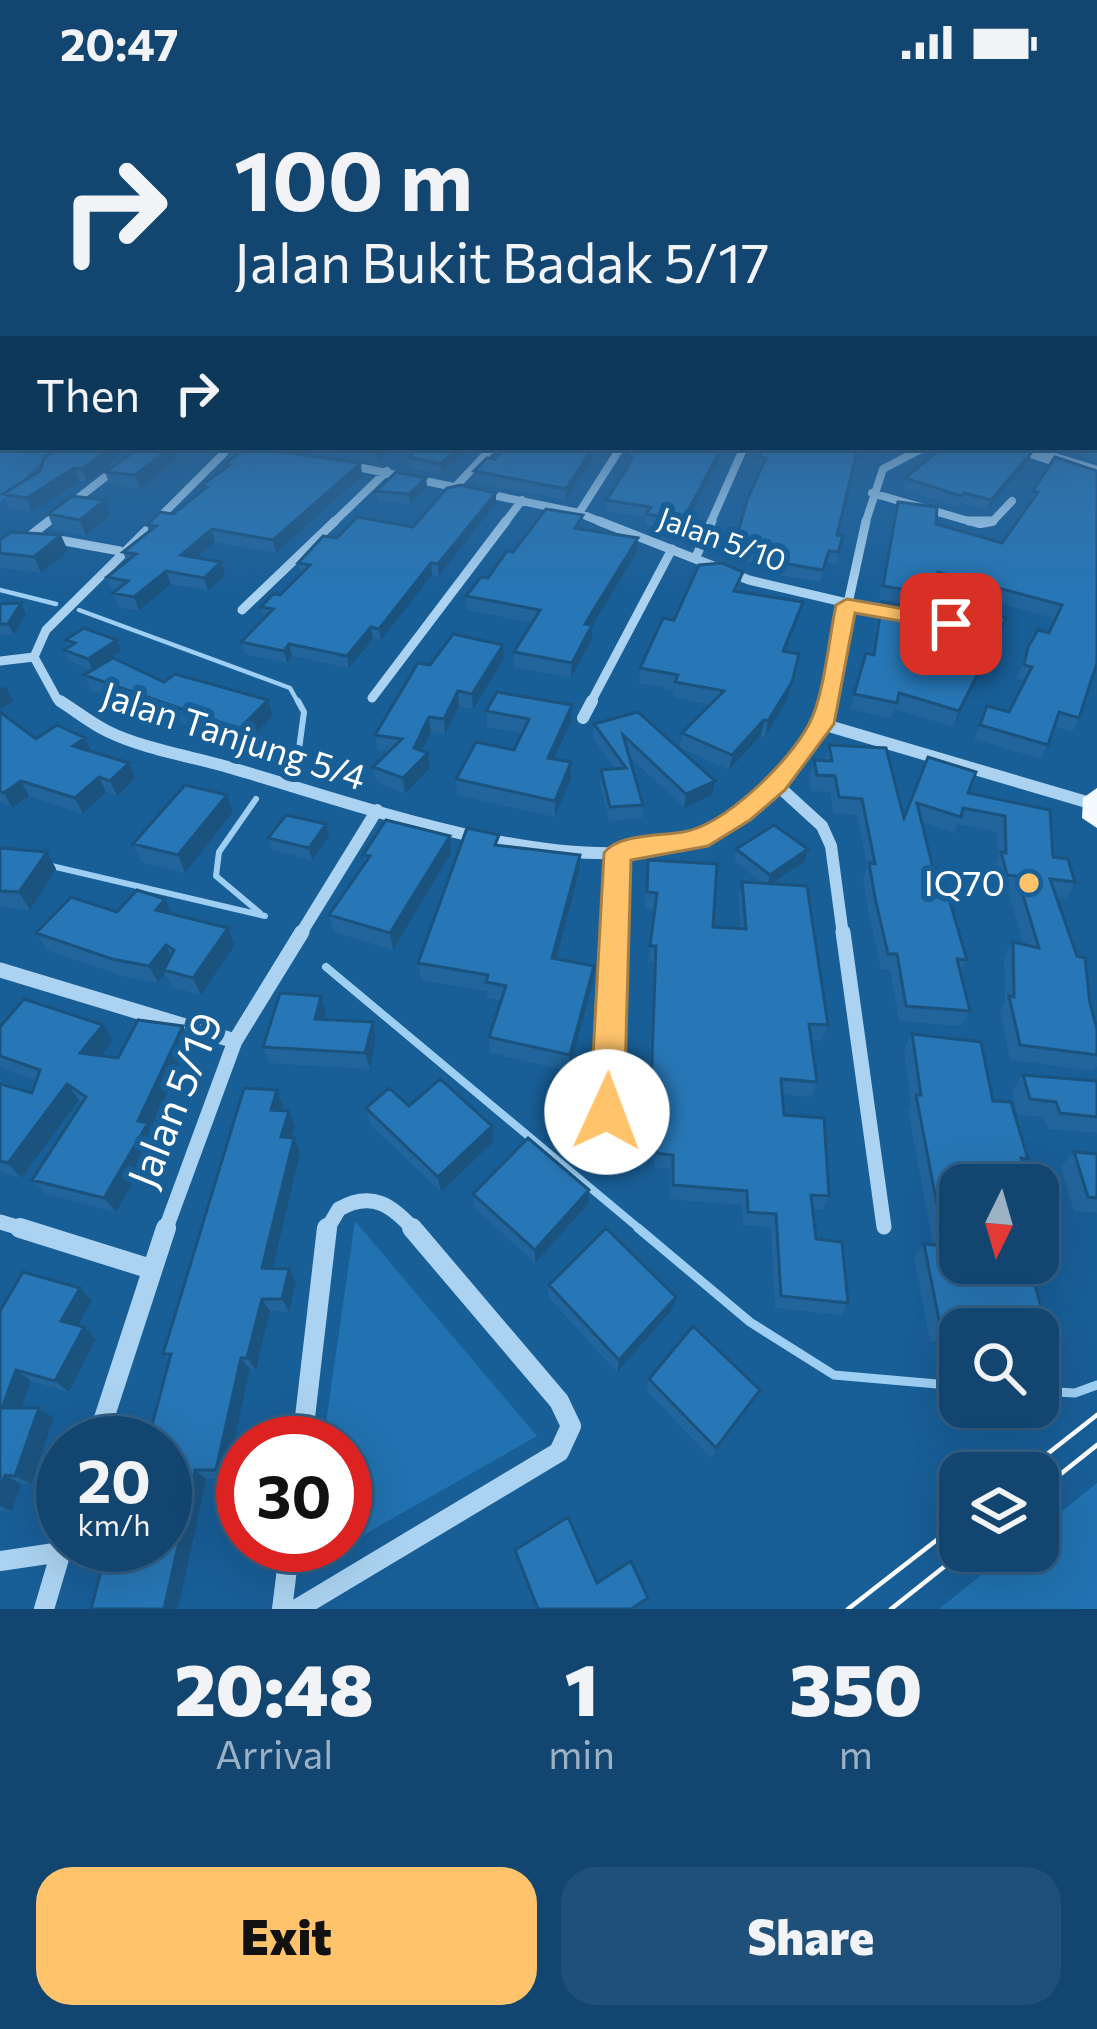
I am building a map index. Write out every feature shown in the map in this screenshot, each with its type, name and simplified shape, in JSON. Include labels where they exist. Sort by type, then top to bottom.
[{"type":"street","points":[[0,661],[34,657],[46,630],[120,551],[225,452]]},
{"type":"street","points":[[457,485],[489,452]]},
{"type":"street","points":[[579,512],[618,452]]},
{"type":"street","points":[[695,559],[741,452]]},
{"type":"street","points":[[916,452],[884,470],[872,493],[822,724],[1097,806]]},
{"type":"street","points":[[1033,452],[1097,472]]},
{"type":"street","points":[[120,551],[31,536],[127,461]]},
{"type":"street","name":"Jalan 5/10","points":[[340,464],[579,512],[749,580],[951,624]]},
{"type":"street","points":[[242,610],[387,471]]},
{"type":"street","points":[[872,493],[985,524],[1012,500]]},
{"type":"street","points":[[372,698],[522,500]]},
{"type":"street","points":[[583,718],[672,549]]},
{"type":"street","name":"Jalan Tanjung 5/4","points":[[34,657],[57,700],[109,732],[377,810],[517,843],[617,853],[698,839],[741,814],[776,784],[822,724]]},
{"type":"street","points":[[776,784],[809,811],[831,846],[884,1227]]},
{"type":"street","name":"Jalan 5/19","points":[[105,1416],[151,1269],[235,1041],[377,810]]},
{"type":"street","points":[[607,1112],[617,853]]},
{"type":"street","points":[[0,970],[235,1041]]},
{"type":"street","points":[[305,1416],[327,1225],[344,1204],[372,1199],[394,1207],[559,1401],[571,1426],[559,1452],[372,1564]]},
{"type":"street","points":[[0,1222],[151,1269]]},
{"type":"street","points":[[0,1562],[36,1554]]},
{"type":"street","points":[[44,1609],[55,1572]]},
{"type":"street","points":[[282,1609],[287,1572]]},
{"type":"street","points":[[297,1609],[359,1572]]},
{"type":"shaded area","points":[[0,452],[51,452],[0,503]]},
{"type":"shaded area","points":[[355,1221],[537,1436],[372,1530],[372,1416],[327,1416]]},
{"type":"shaded area","points":[[1097,1483],[1097,1609],[939,1609],[985,1572],[1059,1572],[1059,1513]]},
{"type":"building","points":[[52,452],[104,452],[27,498],[3,494],[40,471],[44,458]]},
{"type":"building","points":[[134,452],[165,452],[135,475],[105,472]]},
{"type":"building","points":[[240,452],[283,452],[361,463],[273,540],[212,529],[181,555],[221,562],[204,578],[166,571],[134,597],[113,593],[128,581],[107,577],[136,554],[123,552],[156,526],[147,525],[160,512],[173,514],[207,487],[201,486],[230,465],[224,464]]},
{"type":"building","points":[[414,452],[454,452],[441,464],[409,457]]},
{"type":"building","points":[[501,452],[590,452],[566,489],[474,471],[487,458],[495,459]]},
{"type":"building","points":[[719,452],[683,520],[646,514],[651,507],[606,500],[627,468],[632,456],[627,455]]},
{"type":"building","points":[[762,452],[857,452],[837,535],[843,536],[838,552],[829,551],[823,570],[782,563],[785,556],[734,547],[747,500],[766,458],[760,457]]},
{"type":"building","points":[[937,452],[1032,452],[991,500],[905,478]]},
{"type":"building","points":[[1055,457],[1097,471],[1097,663],[1079,718],[1059,712],[1048,745],[980,725],[987,706],[1009,712],[1032,667],[1024,665],[1028,647],[1038,630],[1049,633],[1062,605],[938,572],[931,594],[883,586],[898,502],[937,507],[936,524],[1002,543],[1038,492],[1033,491]]},
{"type":"building","points":[[396,472],[426,478],[409,494],[376,491]]},
{"type":"building","points":[[461,485],[496,493],[438,564],[431,563],[379,629],[371,627],[347,656],[289,644],[284,651],[241,642],[273,609],[261,607],[310,565],[298,563],[323,536],[337,538],[357,517],[413,527],[447,488]]},
{"type":"building","points":[[72,496],[105,500],[80,520],[48,514]]},
{"type":"building","points":[[546,509],[583,515],[575,528],[638,538],[585,624],[592,625],[572,663],[514,652],[540,610],[466,596],[481,577],[488,578],[507,551],[513,552]]},
{"type":"building","points":[[11,532],[61,535],[34,557],[0,553],[0,540]]},
{"type":"building","points":[[722,563],[743,572],[734,591],[803,602],[783,651],[799,654],[792,682],[768,721],[732,755],[682,733],[724,691],[675,682],[678,675],[640,668],[663,618],[674,620],[699,565]]},
{"type":"building","points":[[882,602],[929,612],[926,634],[956,639],[963,626],[975,630],[983,611],[1006,618],[959,711],[899,693],[897,703],[854,694],[866,653],[874,655]]},
{"type":"building","points":[[21,603],[8,624],[0,624],[0,604]]},
{"type":"building","points":[[84,628],[117,640],[88,659],[64,650],[75,643],[65,640]]},
{"type":"building","points":[[453,634],[503,645],[472,694],[458,691],[444,719],[429,717],[414,748],[428,753],[403,778],[373,767],[402,739],[375,735],[418,663],[430,665]]},
{"type":"building","points":[[113,658],[164,682],[175,674],[268,700],[239,729],[84,675]]},
{"type":"building","points":[[497,692],[572,705],[548,758],[571,762],[555,801],[456,779],[476,742],[514,750],[529,719],[486,711]]},
{"type":"building","points":[[0,712],[36,739],[57,725],[85,738],[73,746],[129,763],[110,781],[99,777],[75,798],[21,781],[4,793],[0,791]]},
{"type":"building","points":[[638,712],[715,781],[686,794],[623,735],[643,805],[610,807],[601,770],[626,768],[594,724]]},
{"type":"building","points":[[829,745],[886,748],[904,818],[928,757],[976,772],[968,793],[1050,810],[1053,857],[1068,859],[1075,882],[1050,879],[1077,956],[1085,958],[1097,1055],[1020,1045],[1009,996],[1014,997],[1013,942],[1039,948],[1017,876],[1007,875],[1001,852],[1006,853],[1005,816],[963,808],[961,817],[917,803],[933,868],[940,868],[967,960],[957,959],[970,1011],[906,1006],[897,954],[888,954],[875,898],[869,863],[875,864],[862,799],[839,797],[835,776],[817,775],[814,760],[832,761]]},
{"type":"building","points":[[185,785],[227,795],[178,855],[133,844]]},
{"type":"building","points":[[286,815],[326,824],[309,848],[268,838]]},
{"type":"building","points":[[386,820],[450,836],[390,933],[329,915],[370,856],[363,855]]},
{"type":"building","points":[[774,825],[808,849],[770,875],[736,849]]},
{"type":"building","points":[[467,828],[499,835],[495,845],[580,855],[552,958],[594,966],[570,1055],[489,1037],[506,986],[486,982],[488,975],[418,963]]},
{"type":"building","points":[[0,848],[47,852],[19,892],[0,891]]},
{"type":"building","points":[[648,860],[717,864],[713,927],[746,929],[742,882],[807,886],[828,1025],[809,1024],[817,1082],[781,1079],[784,1115],[824,1118],[829,1196],[811,1195],[816,1239],[842,1242],[848,1303],[781,1296],[776,1214],[748,1212],[747,1191],[673,1185],[673,1155],[656,1153],[657,1087],[651,1086],[656,946],[650,946],[657,893],[647,892]]},
{"type":"building","points":[[137,890],[165,899],[156,910],[228,928],[193,978],[164,970],[174,950],[166,945],[149,966],[112,959],[36,933],[71,897],[117,912]]},
{"type":"building","points":[[280,993],[321,996],[315,1019],[373,1022],[365,1053],[263,1047]]},
{"type":"building","points":[[24,999],[103,1025],[80,1053],[118,1058],[138,1020],[183,1026],[138,1121],[148,1123],[104,1198],[32,1180],[86,1097],[67,1084],[8,1163],[0,1161],[0,1084],[32,1093],[40,1070],[0,1056],[0,1027]]},
{"type":"building","points":[[912,1034],[981,1042],[993,1101],[1011,1102],[1028,1159],[1021,1158],[1023,1164],[939,1164],[939,1215],[916,1095],[921,1095]]},
{"type":"building","points":[[1023,1075],[1097,1081],[1097,1117],[1060,1113],[1056,1102],[1030,1099]]},
{"type":"building","points":[[440,1079],[492,1126],[438,1177],[366,1108],[389,1088],[409,1106]]},
{"type":"building","points":[[244,1088],[277,1090],[271,1110],[289,1111],[281,1137],[294,1138],[262,1268],[289,1269],[282,1299],[262,1299],[247,1358],[241,1358],[228,1416],[216,1416],[216,1470],[195,1470],[192,1483],[192,1416],[154,1416],[171,1354],[163,1354]]},
{"type":"building","points":[[528,1138],[589,1190],[535,1250],[473,1194]]},
{"type":"building","points":[[1074,1152],[1097,1154],[1097,1198],[1088,1197]]},
{"type":"building","points":[[606,1228],[676,1297],[619,1360],[549,1285]]},
{"type":"building","points":[[924,1244],[939,1245],[939,1284],[1035,1284],[1041,1308],[939,1308],[939,1320]]},
{"type":"building","points":[[23,1272],[80,1288],[61,1321],[84,1327],[55,1381],[16,1370],[2,1408],[39,1408],[15,1476],[5,1475],[0,1489],[0,1311]]},
{"type":"building","points":[[693,1326],[760,1390],[716,1448],[649,1379]]},
{"type":"building","points":[[568,1517],[597,1583],[631,1561],[648,1598],[631,1609],[538,1609],[515,1550]]},
{"type":"building","points":[[101,1572],[172,1572],[164,1609],[91,1609]]},
{"type":"waterway","points":[[0,590],[56,604]]},
{"type":"waterway","points":[[79,610],[290,688],[299,704]]},
{"type":"waterway","points":[[298,701],[304,712],[299,749]]},
{"type":"waterway","points":[[256,799],[219,852],[216,876],[260,913]]},
{"type":"waterway","points":[[0,854],[265,916]]},
{"type":"waterway","points":[[326,967],[642,1231]]},
{"type":"waterway","points":[[638,1228],[750,1322],[834,1375],[939,1384]]},
{"type":"waterway","points":[[1059,1392],[1075,1393],[1097,1385]]},
{"type":"tram line","points":[[1050,1452],[1097,1415]]},
{"type":"tram line","points":[[1059,1475],[1097,1445]]},
{"type":"tram line","points":[[848,1609],[939,1538]]},
{"type":"tram line","points":[[891,1609],[939,1571]]},
{"type":"place","name":"IQ70","points":[[1029,883]]},
{"type":"route","points":[[607,1112],[617,853],[698,839],[741,814],[776,784],[822,724],[847,605],[951,624]]}]
